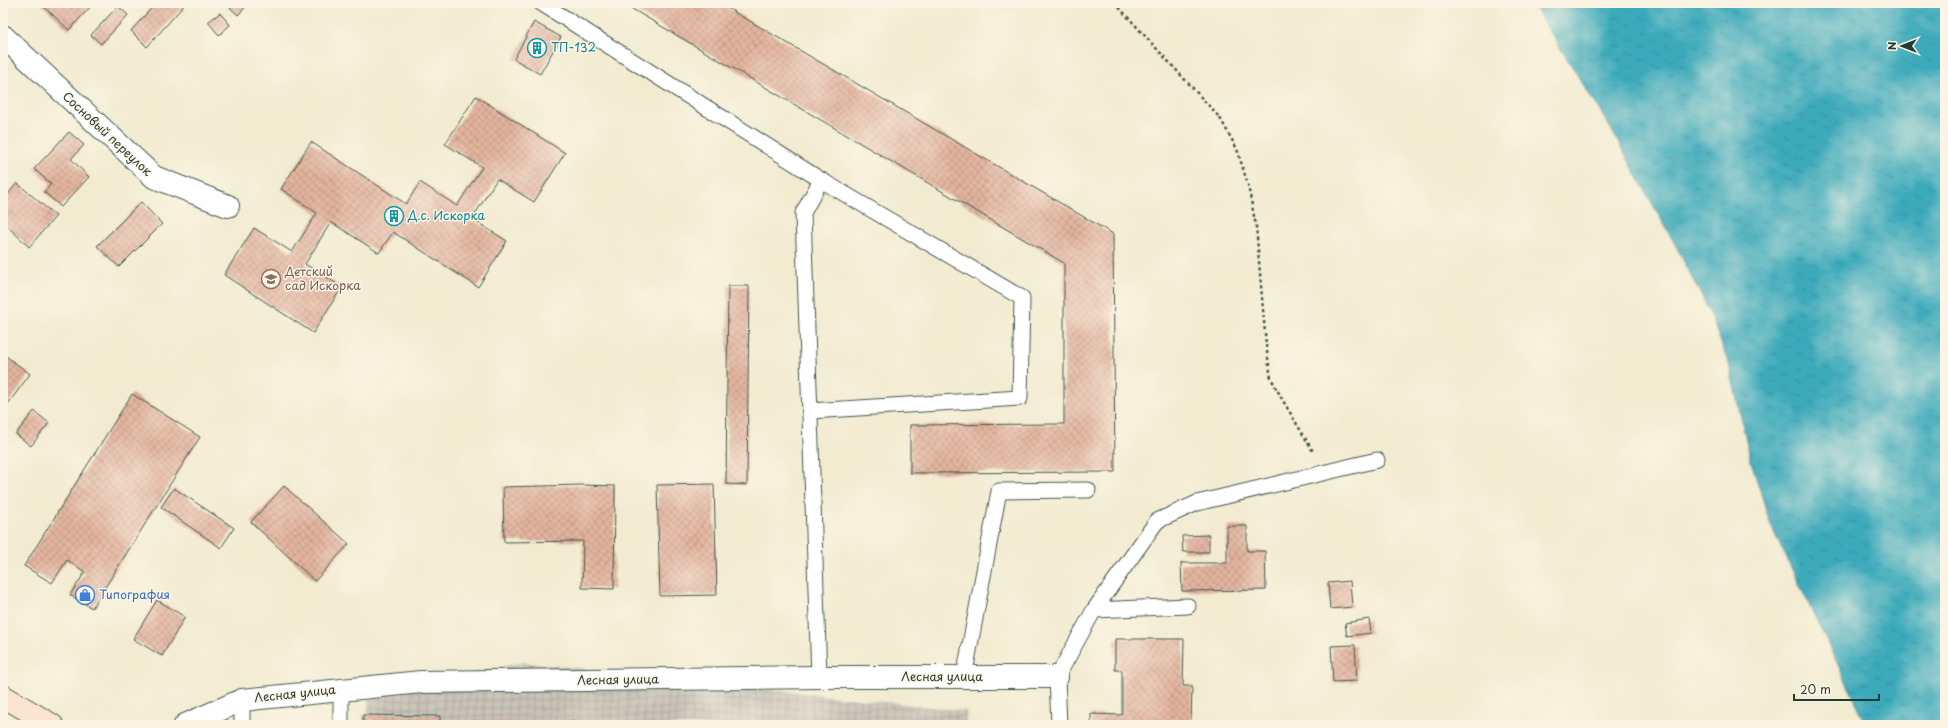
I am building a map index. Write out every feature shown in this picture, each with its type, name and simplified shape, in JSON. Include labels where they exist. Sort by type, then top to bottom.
[{"type":"main road","points":[[3,696],[52,725]]},
{"type":"street","name":"Сосновый переулок","points":[[3,36],[154,177],[228,206]]},
{"type":"street","name":"Лесная улица","points":[[185,725],[242,700],[421,682],[819,677],[1057,677]]},
{"type":"lane","points":[[541,3],[821,180],[1022,298],[1020,398],[810,410]]},
{"type":"lane","points":[[819,677],[803,213],[821,180]]},
{"type":"lane","points":[[1060,725],[1057,677],[1094,610],[1157,521],[1197,503],[1377,460]]},
{"type":"lane","points":[[964,677],[999,491],[1088,490]]},
{"type":"lane","points":[[1094,610],[1188,606]]},
{"type":"lane","points":[[341,689],[341,725]]},
{"type":"lane","points":[[242,700],[242,725]]},
{"type":"path","points":[[1115,3],[1220,118],[1237,149],[1248,185],[1256,226],[1266,344],[1271,378],[1326,472]]},
{"type":"shaded area","points":[[522,662],[967,711],[965,725],[367,725],[368,698]]},
{"type":"water","points":[[1532,3],[1945,3],[1945,725],[1867,725],[1771,526],[1750,458],[1729,364],[1708,309],[1676,246],[1608,124]]},
{"type":"building","points":[[40,3],[94,3],[69,30]]},
{"type":"building","points":[[156,3],[186,3],[147,47],[131,31]]},
{"type":"building","points":[[225,3],[249,3],[238,15]]},
{"type":"building","points":[[622,3],[719,3],[1113,234],[1115,472],[910,473],[910,425],[1064,424],[1064,263]]},
{"type":"building","points":[[118,6],[128,15],[101,44],[91,35]]},
{"type":"building","points":[[220,13],[230,25],[219,35],[208,22]]},
{"type":"building","name":"ТП-132","points":[[534,22],[561,37],[540,74],[514,59]]},
{"type":"building","name":"Д.с. Искорка","points":[[476,96],[565,153],[534,202],[497,179],[472,219],[507,241],[478,287],[393,232],[379,253],[331,222],[305,264],[342,287],[313,333],[224,275],[254,228],[292,252],[317,213],[281,189],[311,142],[406,204],[420,182],[457,206],[482,167],[445,144]]},
{"type":"building","points":[[69,132],[84,145],[71,159],[89,177],[61,207],[44,192],[51,184],[34,169]]},
{"type":"building","points":[[17,183],[56,216],[29,247],[3,222],[3,201]]},
{"type":"building","points":[[141,202],[162,224],[119,267],[97,246]]},
{"type":"building","points":[[728,286],[749,286],[747,485],[726,484]]},
{"type":"building","points":[[3,354],[30,374],[5,408],[3,406]]},
{"type":"building","points":[[132,394],[200,437],[92,608],[70,595],[85,572],[67,560],[52,583],[24,566]]},
{"type":"building","points":[[34,411],[49,423],[31,446],[16,434]]},
{"type":"building","points":[[714,484],[717,595],[660,596],[657,485]]},
{"type":"building","points":[[582,485],[615,486],[614,589],[582,588],[583,541],[504,542],[503,487]]},
{"type":"building","points":[[284,486],[349,544],[315,581],[251,522]]},
{"type":"building","points":[[174,488],[234,528],[221,548],[161,507]]},
{"type":"building","points":[[1227,526],[1247,526],[1247,551],[1265,551],[1266,590],[1182,591],[1181,563],[1227,563]]},
{"type":"building","points":[[1209,535],[1209,552],[1183,552],[1182,536]]},
{"type":"building","points":[[1350,581],[1352,607],[1330,609],[1328,583]]},
{"type":"building","points":[[157,600],[185,617],[162,656],[133,639]]},
{"type":"building","points":[[1369,619],[1371,633],[1347,636],[1345,623]]},
{"type":"building","points":[[1115,639],[1184,639],[1183,686],[1192,686],[1191,725],[1091,725],[1091,714],[1122,715],[1122,670],[1115,670]]},
{"type":"building","points":[[1355,645],[1357,681],[1333,682],[1331,646]]},
{"type":"building","points":[[363,715],[440,716],[440,725],[363,725]]},
{"type":"building","points":[[450,721],[582,722],[582,725],[450,725]]},
{"type":"place","name":"ТП-132","points":[[537,48]]},
{"type":"place","name":"Д.с. Искорка","points":[[394,216]]},
{"type":"place","name":"Детский сад Искорка","points":[[271,279]]},
{"type":"place","name":"Типография","points":[[85,595]]}]
